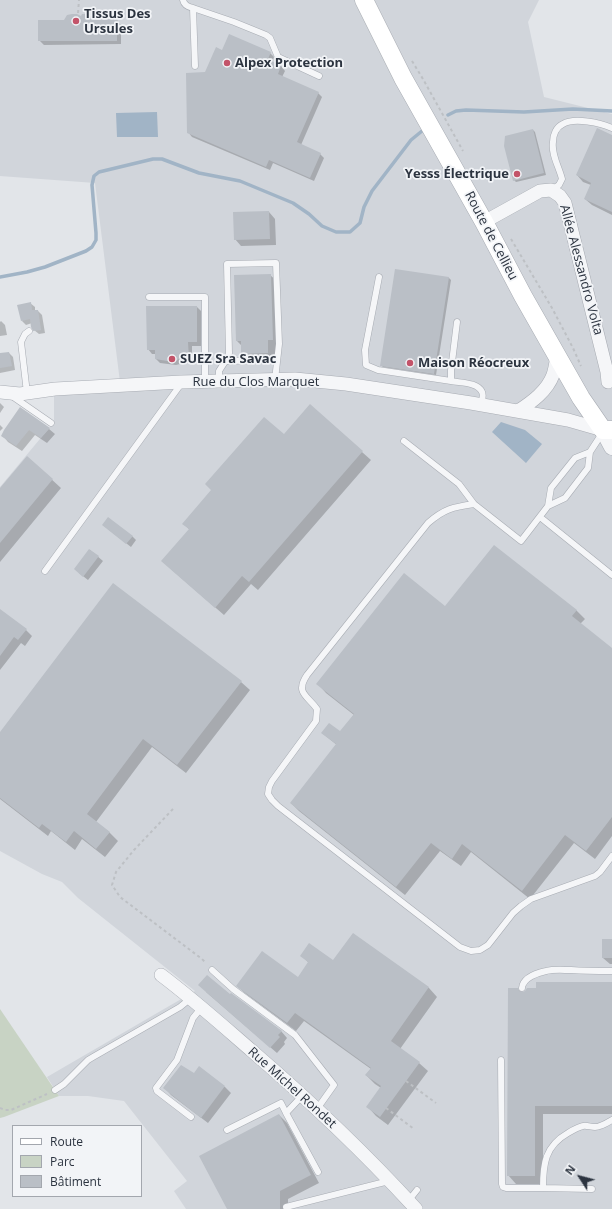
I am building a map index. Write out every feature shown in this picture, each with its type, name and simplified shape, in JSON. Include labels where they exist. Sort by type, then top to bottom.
[{"type":"main road","name":"Route de Cellieu","points":[[364,0],[403,78],[557,356],[581,398],[608,430]]},
{"type":"street","name":"Allée Alessandro Volta","points":[[484,222],[540,191],[551,190],[560,196],[565,203],[608,372],[608,382]]},
{"type":"street","points":[[518,411],[530,403],[545,389],[553,375],[557,356]]},
{"type":"street","name":"Rue du Clos Marquet","points":[[4,393],[27,393],[55,389],[181,382],[295,380],[346,384],[481,405],[568,420],[608,430]]},
{"type":"street","name":"Route de Cellieu","points":[[608,430],[612,447]]},
{"type":"street","name":"Rue Michel Rondet","points":[[161,975],[202,1007],[303,1096],[391,1181],[413,1205]]},
{"type":"lane","points":[[183,0],[186,6],[234,22],[266,35],[270,38],[278,57],[319,76]]},
{"type":"lane","points":[[193,8],[195,66]]},
{"type":"lane","points":[[551,190],[559,185],[562,179],[554,156],[552,143],[555,130],[563,123],[576,121],[592,122],[612,128]]},
{"type":"lane","points":[[219,381],[219,371],[226,361],[229,353],[227,264],[276,263],[279,344],[276,360],[275,380]]},
{"type":"lane","points":[[379,277],[365,350],[366,365],[378,370],[472,384],[482,392],[481,405]]},
{"type":"lane","points":[[149,297],[205,297],[205,382]]},
{"type":"lane","points":[[451,381],[450,370],[457,322]]},
{"type":"lane","points":[[27,393],[21,342],[25,334],[29,331]]},
{"type":"lane","points":[[226,361],[276,360]]},
{"type":"lane","points":[[45,571],[181,382]]},
{"type":"lane","points":[[4,393],[51,423]]},
{"type":"lane","points":[[404,441],[459,484],[474,504],[521,541],[548,506],[552,488],[575,458],[590,452],[608,430]]},
{"type":"lane","points":[[548,506],[565,498],[588,468],[590,452]]},
{"type":"lane","points":[[474,504],[447,510],[436,516],[428,523],[307,675],[303,682],[302,689],[304,695],[317,709],[316,721],[272,781],[268,794],[278,806],[441,933],[460,947],[471,951],[480,950],[488,945],[513,913],[531,899],[595,876],[600,872],[612,856]]},
{"type":"lane","points":[[540,517],[612,575]]},
{"type":"lane","points":[[212,970],[233,989],[295,1035],[330,1080],[334,1086],[317,1109]]},
{"type":"lane","points":[[522,988],[522,984],[527,979],[546,971],[612,972]]},
{"type":"lane","points":[[55,1090],[64,1084],[88,1060],[180,1007],[191,998]]},
{"type":"lane","points":[[191,1117],[157,1091],[156,1088],[177,1060],[193,1018],[202,1007]]},
{"type":"lane","points":[[501,1060],[503,1186],[506,1188],[592,1189]]},
{"type":"lane","points":[[286,1113],[303,1096]]},
{"type":"lane","points":[[227,1130],[280,1103],[318,1172]]},
{"type":"lane","points":[[543,1188],[543,1168],[545,1159],[556,1141],[564,1135],[583,1126],[596,1127],[604,1125],[612,1120]]},
{"type":"lane","points":[[286,1207],[391,1181]]},
{"type":"lane","points":[[413,1205],[417,1190]]},
{"type":"path","points":[[78,13],[79,0]]},
{"type":"path","points":[[508,235],[552,308],[574,348],[582,368]]},
{"type":"path","points":[[173,809],[134,850],[116,872],[112,885],[120,898],[202,959],[212,970]]},
{"type":"path","points":[[406,1081],[436,1103]]},
{"type":"path","points":[[0,1108],[11,1110],[55,1090]]},
{"type":"path","points":[[386,1108],[414,1129]]},
{"type":"shaded area","points":[[0,0],[539,0],[528,22],[544,97],[612,114],[612,1209],[186,1209],[174,1191],[187,1181],[124,1101],[88,1096],[59,1096],[47,1077],[195,991],[78,898],[62,882],[42,874],[0,851],[0,487],[54,422],[54,394],[121,390],[95,183],[0,176]]},
{"type":"green space","points":[[0,1009],[59,1096],[0,1118]]},
{"type":"water","points":[[157,112],[158,137],[117,137],[116,113]]},
{"type":"water","points":[[501,422],[525,430],[542,444],[526,463],[492,432]]},
{"type":"building","points":[[72,14],[81,16],[82,14],[87,14],[95,20],[117,19],[117,41],[38,41],[38,20],[64,20],[67,15]]},
{"type":"building","points":[[229,34],[271,52],[268,59],[281,66],[278,74],[319,92],[297,142],[321,153],[310,178],[269,160],[266,167],[187,133],[186,73],[205,72],[216,47],[222,50]]},
{"type":"building","points":[[597,128],[612,135],[612,212],[584,199],[591,183],[576,175]]},
{"type":"building","points":[[533,129],[544,173],[513,181],[504,146],[505,136]]},
{"type":"building","points":[[269,211],[270,239],[234,240],[233,212]]},
{"type":"building","points":[[395,269],[449,277],[434,374],[380,366]]},
{"type":"building","points":[[271,274],[273,340],[268,340],[268,353],[241,354],[241,341],[236,341],[234,275]]},
{"type":"building","points":[[31,302],[32,310],[38,310],[41,330],[33,331],[30,319],[21,321],[17,305]]},
{"type":"building","points":[[146,306],[197,306],[197,342],[188,342],[189,359],[179,359],[173,362],[155,359],[155,350],[147,350]]},
{"type":"building","points":[[9,352],[12,366],[0,368],[0,353]]},
{"type":"building","points":[[310,404],[363,451],[249,582],[242,576],[215,608],[161,561],[189,529],[182,524],[211,490],[205,484],[264,417],[284,434]]},
{"type":"building","points":[[20,407],[50,428],[41,438],[29,430],[16,446],[1,436]]},
{"type":"building","points":[[27,456],[53,479],[0,543],[0,488]]},
{"type":"building","points":[[108,517],[133,536],[126,544],[102,525]]},
{"type":"building","points":[[494,545],[577,610],[572,616],[612,648],[612,817],[586,851],[565,835],[522,891],[462,844],[452,859],[431,843],[396,887],[290,803],[336,744],[321,733],[329,723],[340,731],[354,714],[316,684],[404,573],[445,606]]},
{"type":"building","points":[[89,549],[99,556],[83,577],[74,569]]},
{"type":"building","points":[[113,583],[242,681],[177,765],[143,739],[87,814],[110,832],[96,849],[74,831],[66,842],[42,824],[39,828],[0,798],[0,732]]},
{"type":"building","points":[[0,609],[27,629],[18,640],[14,637],[0,656]]},
{"type":"building","points":[[353,933],[429,987],[391,1041],[420,1062],[380,1117],[366,1107],[381,1086],[365,1075],[371,1068],[295,1013],[287,1023],[236,986],[262,951],[298,977],[308,962],[300,956],[309,943],[333,960]]},
{"type":"building","points":[[602,939],[612,939],[612,958],[602,958]]},
{"type":"building","points":[[207,975],[230,994],[231,993],[282,1031],[278,1035],[280,1037],[270,1048],[198,985]]},
{"type":"building","points":[[536,982],[612,982],[612,1106],[535,1106],[535,1176],[507,1176],[508,988],[518,988],[519,991],[523,992],[527,988],[536,988]]},
{"type":"building","points":[[181,1065],[194,1073],[199,1066],[225,1086],[201,1118],[163,1088]]},
{"type":"building","points":[[279,1114],[311,1175],[280,1191],[280,1209],[227,1209],[199,1156]]},
{"type":"waterway","points":[[448,115],[456,111],[466,110],[524,112],[573,109],[612,111]]},
{"type":"waterway","points":[[0,277],[45,267],[86,251],[92,247],[96,240],[92,185],[94,176],[99,172],[153,159],[162,159],[199,173],[240,181],[293,203],[309,214],[322,226],[336,232],[350,232],[360,223],[364,207],[372,191],[411,140],[422,131]]},
{"type":"place","name":"Tissus Des Ursules","points":[[76,21]]},
{"type":"place","name":"Alpex Protection","points":[[227,63]]},
{"type":"place","name":"Yesss Électrique","points":[[517,174]]},
{"type":"place","name":"SUEZ Sra Savac","points":[[172,359]]},
{"type":"place","name":"Maison Réocreux","points":[[410,363]]}]
